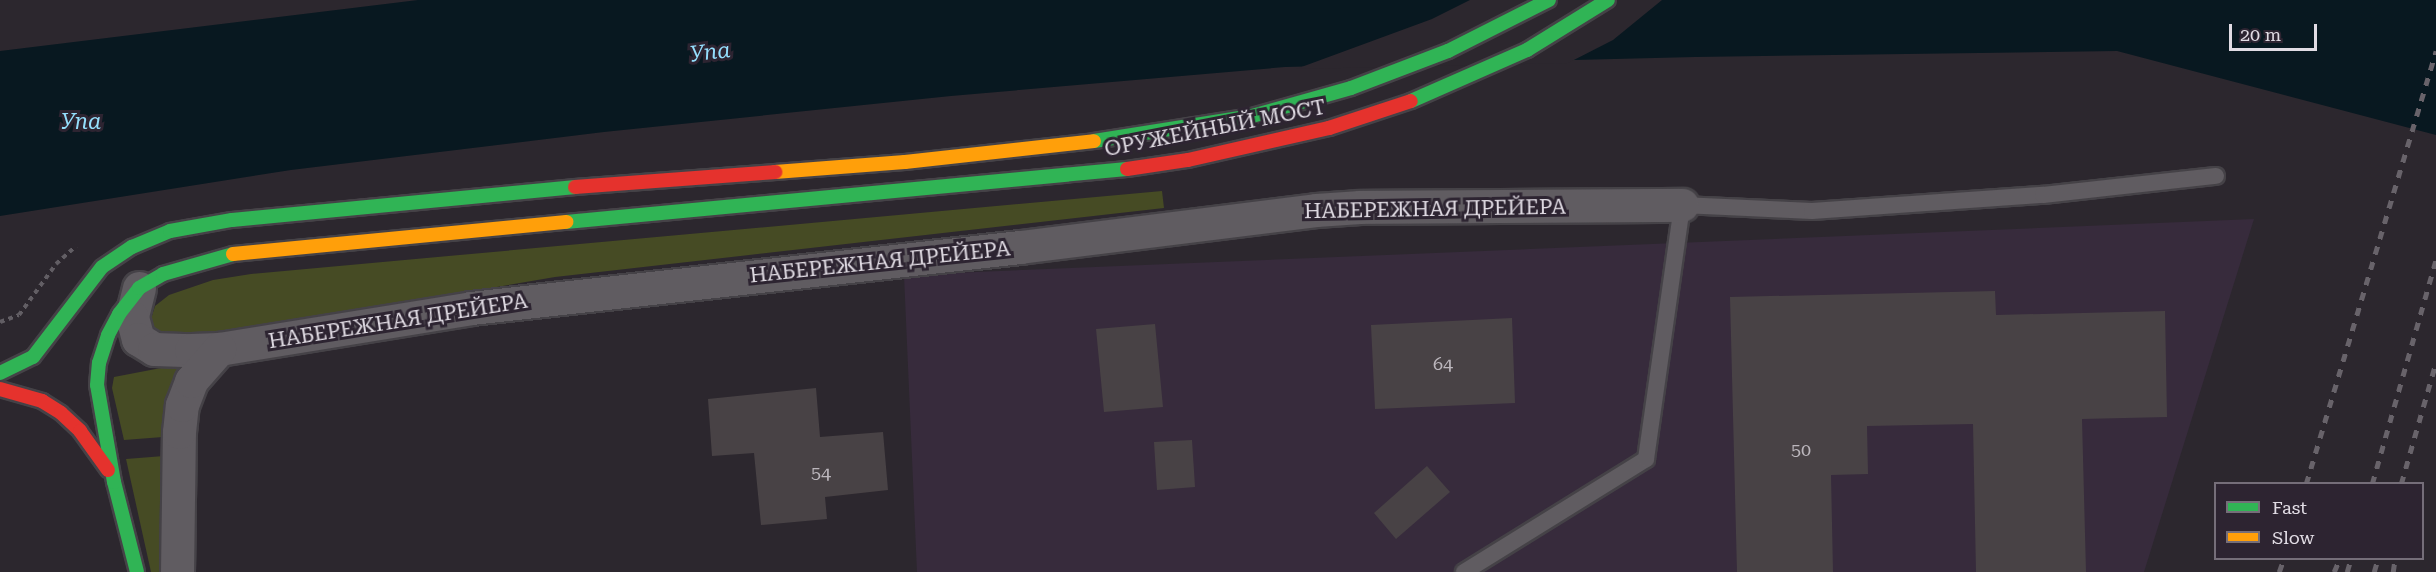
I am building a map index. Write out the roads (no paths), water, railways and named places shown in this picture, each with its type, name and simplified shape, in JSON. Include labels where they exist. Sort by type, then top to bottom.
[{"type":"main road","name":"ОРУЖЕЙНЫЙ МОСТ","points":[[0,373],[33,357],[94,277],[112,259],[154,237],[187,227],[244,218],[532,190],[904,162],[1081,143],[1252,116],[1312,100],[1448,51],[1549,0]]},
{"type":"main road","name":"ОРУЖЕЙНЫЙ МОСТ","points":[[139,288],[185,266],[251,252],[1089,174],[1188,160],[1260,146],[1367,117],[1432,93],[1527,50],[1608,0]]},
{"type":"main road","points":[[137,572],[114,482],[97,385],[99,363],[108,335],[139,288]]},
{"type":"main road","points":[[0,389],[42,401],[62,413],[100,456],[114,482]]},
{"type":"street","name":"НАБЕРЕЖНАЯ ДРЕЙЕРА","points":[[139,288],[132,317],[133,329],[142,343],[162,351],[219,349],[471,308],[1020,247],[1316,210],[1682,205]]},
{"type":"street","points":[[177,572],[179,432],[182,405],[191,381],[219,349]]},
{"type":"lane","points":[[1464,572],[1646,459],[1682,205],[1812,212],[2043,195],[2216,176]]},
{"type":"water","name":"Упа","points":[[418,0],[2436,0],[2436,135],[2117,51],[1695,57],[1285,67],[951,96],[604,132],[291,170],[0,216],[0,51]]},
{"type":"railway","points":[[2307,482],[2436,51]]},
{"type":"railway","points":[[2373,482],[2436,260]]},
{"type":"railway","points":[[2402,482],[2436,362]]},
{"type":"railway","points":[[2279,572],[2283,560]]},
{"type":"railway","points":[[2334,572],[2339,560]]},
{"type":"railway","points":[[2347,572],[2350,560]]},
{"type":"railway","points":[[2374,572],[2377,560]]},
{"type":"railway","points":[[2393,572],[2395,560]]}]
